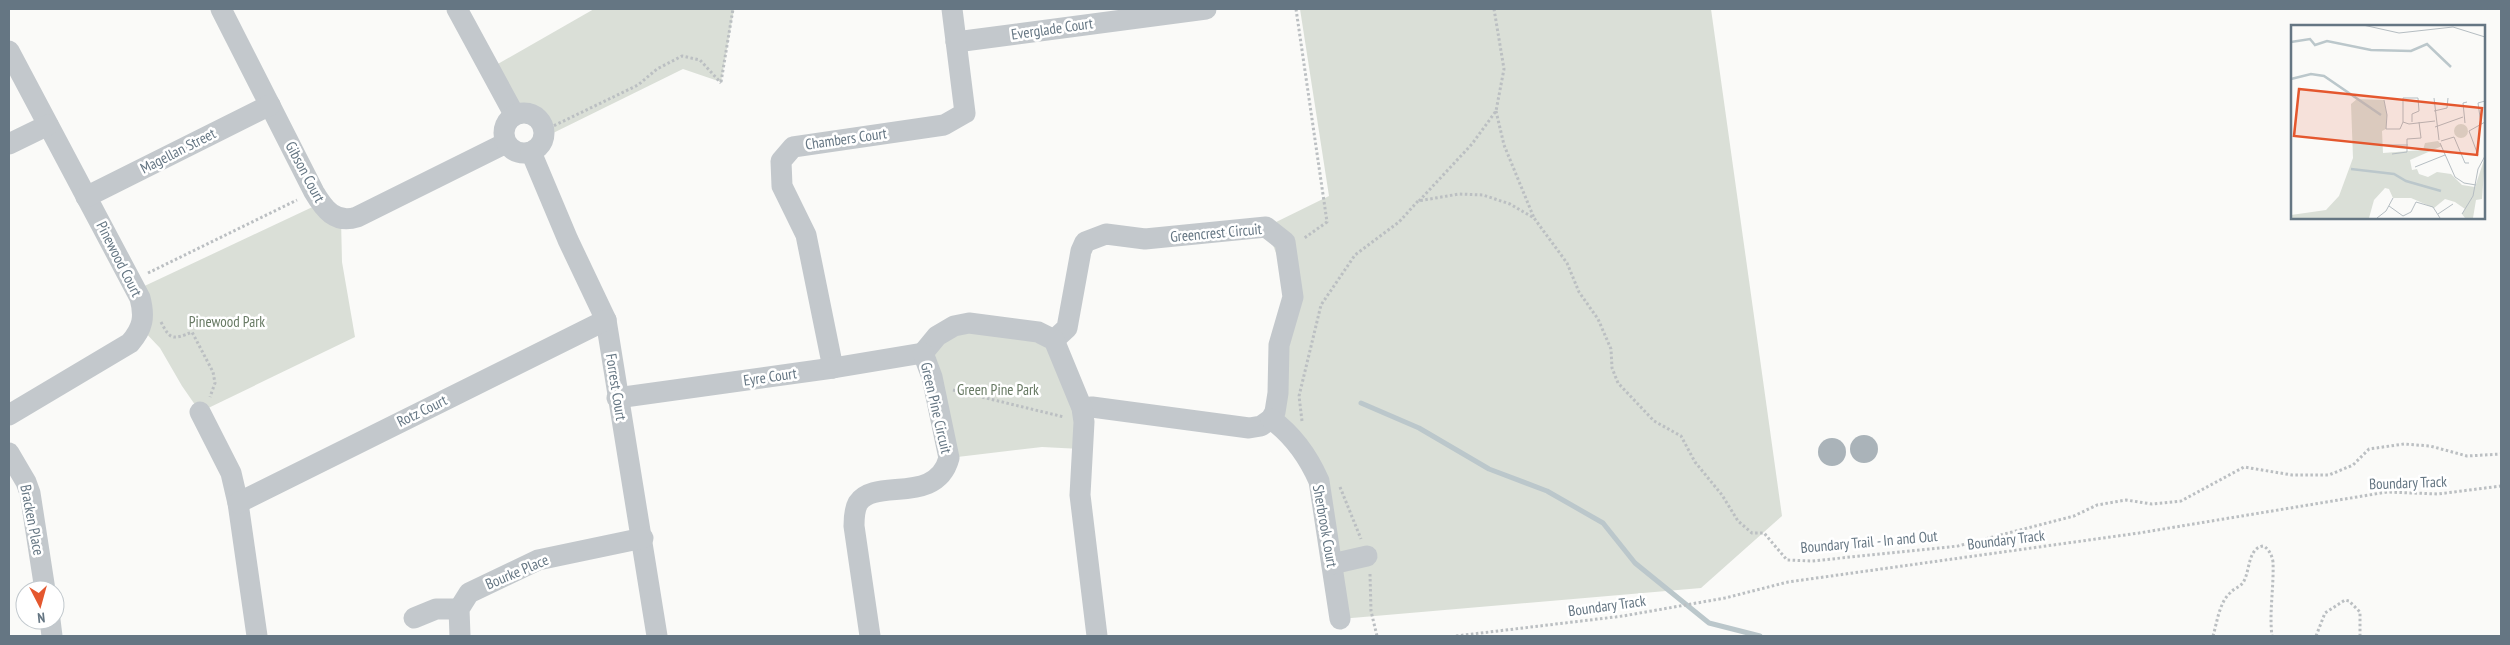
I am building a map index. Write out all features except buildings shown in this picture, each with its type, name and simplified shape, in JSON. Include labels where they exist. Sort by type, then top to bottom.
[{"type":"street","name":"Gibson Court","points":[[221,9],[314,192],[330,213],[348,220],[506,144]]},
{"type":"street","points":[[457,9],[514,114]]},
{"type":"street","name":"Chambers Court","points":[[833,368],[806,235],[782,186],[781,162],[793,147],[944,126],[965,113],[952,9]]},
{"type":"street","name":"Everglade Court","points":[[956,42],[1206,9]]},
{"type":"street","name":"Pinewood Court","points":[[9,51],[140,298],[144,318],[141,328],[130,343],[9,415]]},
{"type":"street","name":"Magellan Street","points":[[86,197],[270,105]]},
{"type":"street","points":[[522,112],[537,116],[545,130],[540,146],[531,152],[518,153],[506,144],[503,135],[504,126],[514,114],[522,112]]},
{"type":"street","points":[[9,144],[48,125]]},
{"type":"street","name":"Forrest Court","points":[[531,152],[568,240],[606,320],[617,398],[643,538],[657,636]]},
{"type":"street","name":"Greencrest Circuit","points":[[1054,340],[1067,328],[1081,251],[1085,242],[1094,237],[1106,234],[1145,240],[1266,227],[1285,242],[1293,297],[1279,344],[1278,393],[1275,412],[1271,419]]},
{"type":"street","name":"Rotz Court","points":[[238,503],[606,320]]},
{"type":"street","name":"Green Pine Circuit","points":[[870,636],[854,526],[854,513],[858,503],[868,496],[929,484],[946,469],[949,458],[934,386],[923,353],[937,336],[954,326],[969,323],[1038,332],[1054,340]]},
{"type":"street","points":[[1054,340],[1083,415],[1080,495],[1097,636]]},
{"type":"street","name":"Eyre Court","points":[[617,398],[833,368],[923,353]]},
{"type":"street","points":[[1083,415],[1092,407],[1248,428],[1262,426],[1271,419]]},
{"type":"street","points":[[201,414],[231,473],[238,503],[257,636]]},
{"type":"street","name":"Sherbrook Court","points":[[1271,419],[1282,427],[1310,460],[1319,481],[1340,619]]},
{"type":"street","name":"Bracken Place","points":[[9,454],[26,482],[30,493],[43,580]]},
{"type":"street","name":"Bourke Place","points":[[459,608],[469,592],[538,560],[643,538]]},
{"type":"street","points":[[1332,564],[1367,556]]},
{"type":"street","points":[[414,618],[436,609],[459,608],[460,636]]},
{"type":"path","points":[[545,130],[638,85],[657,69],[682,56],[700,60],[721,82],[733,9]]},
{"type":"path","points":[[1286,251],[1327,222],[1296,9]]},
{"type":"path","points":[[1494,9],[1504,69],[1496,111],[1504,145],[1534,218]]},
{"type":"path","points":[[1303,423],[1299,396],[1320,305],[1355,255],[1399,222],[1472,144],[1496,111]]},
{"type":"path","points":[[146,274],[314,192]]},
{"type":"path","name":"Boundary Trail - In and Out","points":[[1418,201],[1459,194],[1483,195],[1510,204],[1534,218],[1567,263],[1579,292],[1598,319],[1611,350],[1612,368],[1618,383],[1654,421],[1681,436],[1695,462],[1722,495],[1738,521],[1752,533],[1764,532],[1787,560],[1812,560],[1958,546],[2074,516],[2097,505],[2126,500],[2152,504],[2180,501],[2244,467],[2292,475],[2329,475],[2353,465],[2369,450],[2404,444],[2430,446],[2467,456],[2501,454]]},
{"type":"path","points":[[161,320],[168,334],[172,337],[180,337],[192,332],[212,372],[215,384],[201,414]]},
{"type":"path","points":[[934,386],[1083,415]]},
{"type":"path","points":[[1338,483],[1367,556],[1372,586],[1371,611],[1377,636]]},
{"type":"path","name":"Boundary Track","points":[[1456,636],[1623,616],[1701,602],[1788,582],[2139,534],[2387,492],[2438,494],[2501,486]]},
{"type":"path","points":[[2213,636],[2221,607],[2230,593],[2244,582],[2254,550],[2258,546],[2264,546],[2269,550],[2273,563],[2270,625],[2272,636]]},
{"type":"path","points":[[2316,636],[2325,613],[2345,600],[2349,601],[2360,612],[2360,636]]},
{"type":"green space","points":[[594,9],[734,9],[721,82],[683,69],[543,138],[542,123],[522,112],[489,69]]},
{"type":"green space","points":[[1300,9],[1711,9],[1782,516],[1701,588],[1340,619],[1319,481],[1275,412],[1293,297],[1266,227],[1329,196]]},
{"type":"green space","name":"Pinewood Park","points":[[321,203],[341,219],[342,262],[355,337],[200,412],[160,348],[141,328],[136,290]]},
{"type":"green space","name":"Green Pine Park","points":[[954,326],[1038,332],[1073,384],[1081,449],[1042,447],[949,458],[932,377],[937,336]]},
{"type":"waterway","points":[[1361,403],[1419,428],[1489,469],[1547,491],[1603,523],[1635,563],[1709,623],[1760,636]]}]
